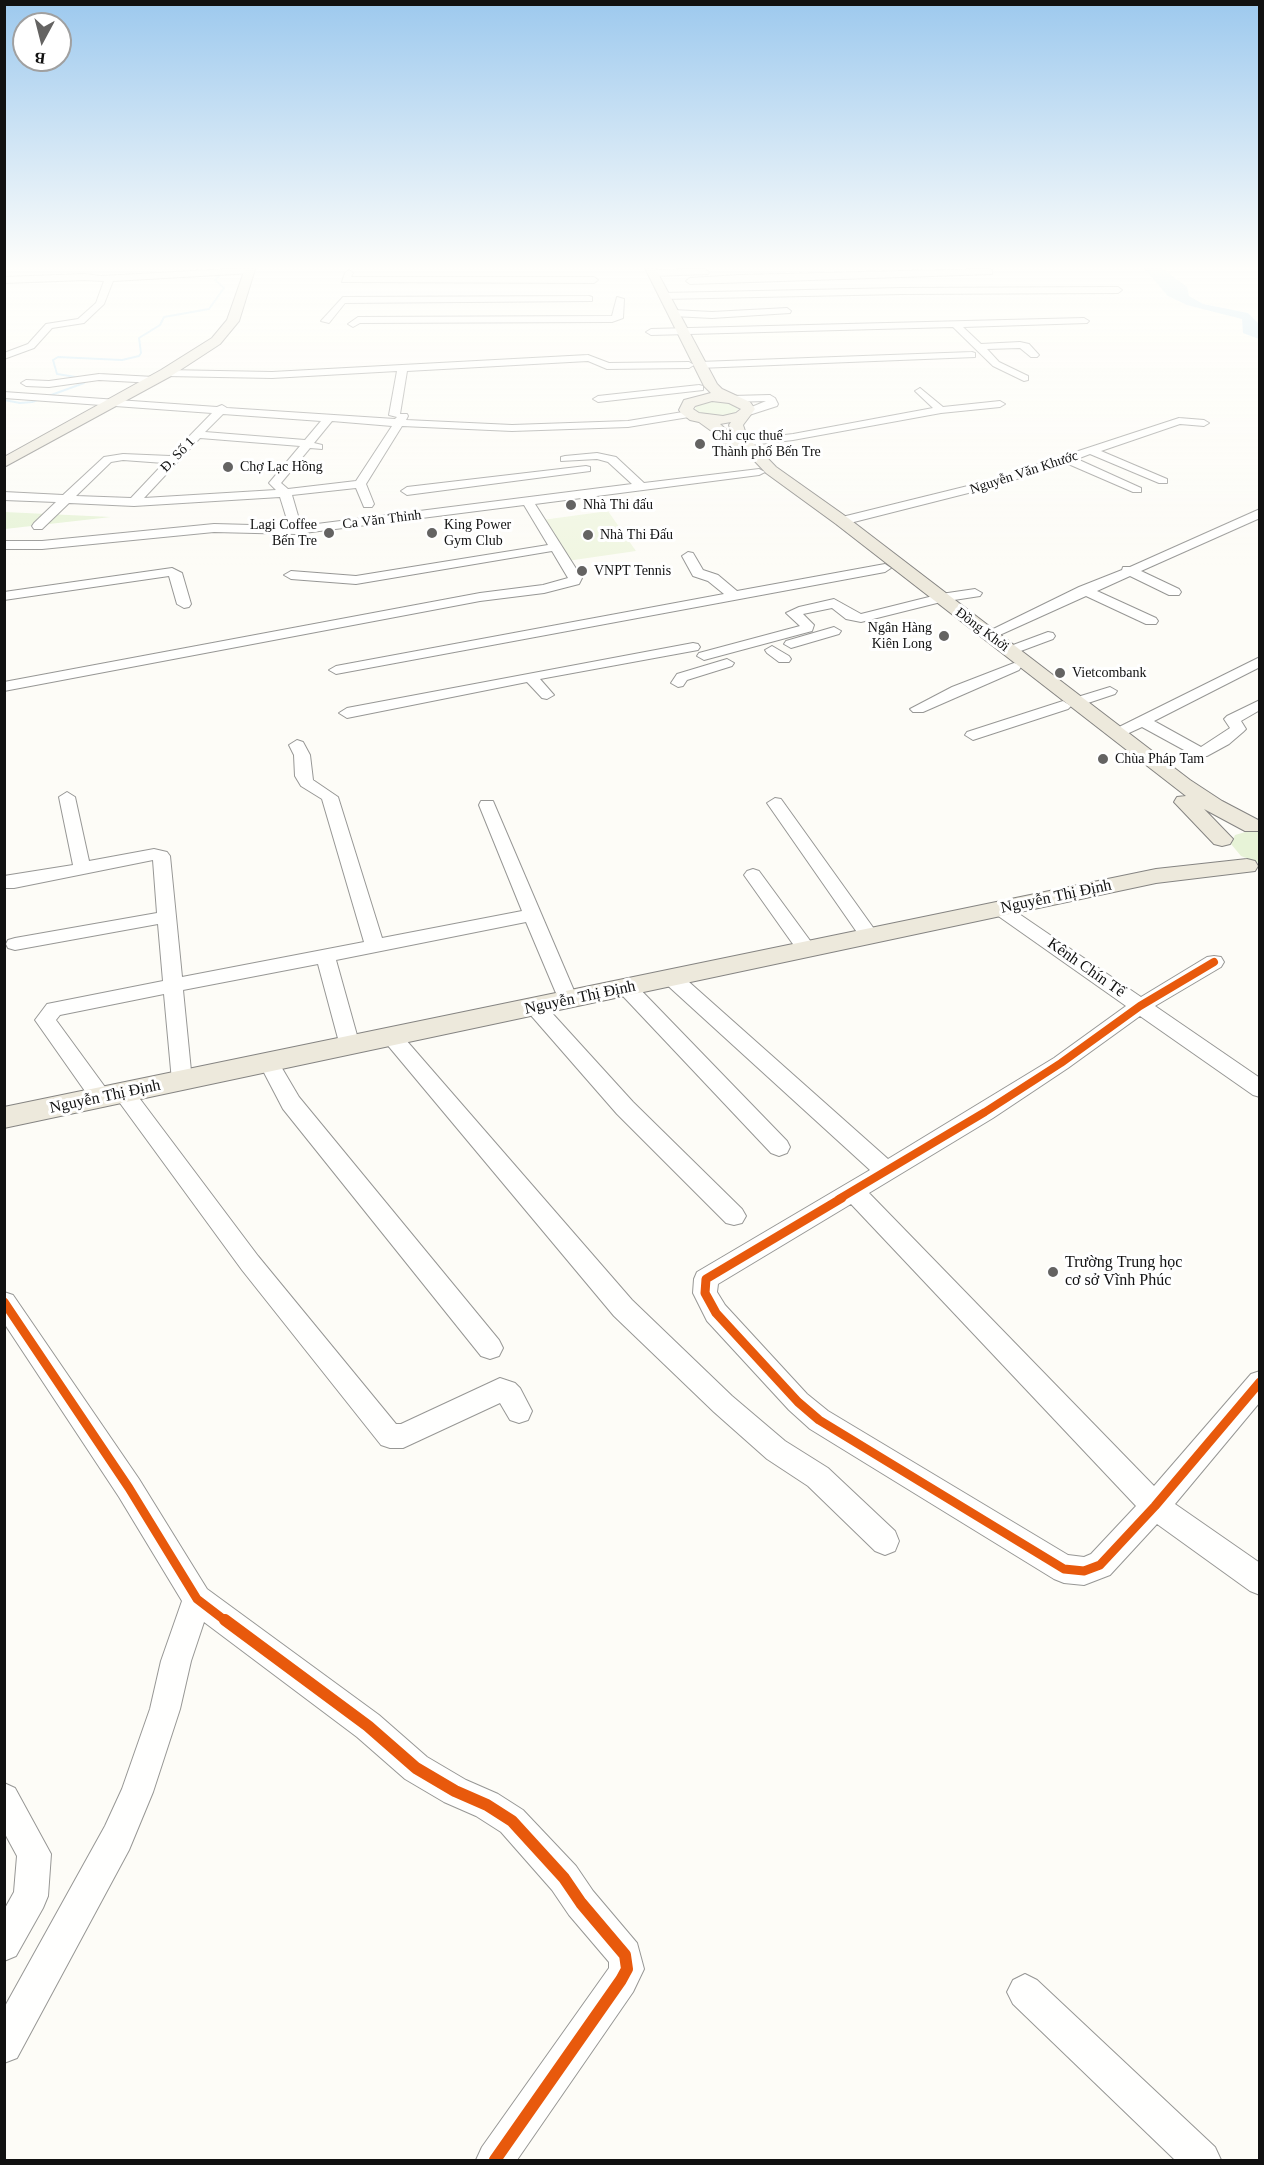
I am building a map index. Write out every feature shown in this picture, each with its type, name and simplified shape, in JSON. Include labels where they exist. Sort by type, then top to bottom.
[{"type":"main road","points":[[4,463],[175,367]]},
{"type":"main road","name":"Đồng Khởi","points":[[697,367],[717,392],[746,405],[748,409],[744,414]]},
{"type":"main road","name":"Đồng Khởi","points":[[697,367],[694,405],[722,432],[732,447],[759,472],[831,523],[885,568],[988,635],[1012,659]]},
{"type":"main road","points":[[694,405],[712,397],[732,399]]},
{"type":"main road","points":[[694,405],[723,420],[744,414]]},
{"type":"main road","points":[[743,443],[736,424],[744,414]]},
{"type":"main road","name":"Đồng Khởi","points":[[743,443],[771,470],[842,521],[935,600],[1070,704],[1196,811],[1236,861],[1253,867]]},
{"type":"main road","name":"Đồng Khởi","points":[[1070,704],[1118,733],[1214,806],[1256,827]]},
{"type":"main road","name":"Nguyễn Thị Định","points":[[1156,876],[1222,843],[1228,830],[1256,827]]},
{"type":"main road","name":"Nguyễn Thị Định","points":[[4,1118],[1156,876],[1253,867]]},
{"type":"street","points":[[166,373],[240,381],[403,367]]},
{"type":"street","points":[[360,484],[399,418],[403,367]]},
{"type":"street","points":[[698,367],[724,368],[738,375]]},
{"type":"street","points":[[1002,367],[1024,378]]},
{"type":"street","points":[[16,382],[49,384],[91,377],[154,380]]},
{"type":"street","points":[[920,391],[941,410]]},
{"type":"street","points":[[4,393],[45,397],[226,402],[512,428],[628,424],[694,405]]},
{"type":"street","points":[[4,393],[120,399]]},
{"type":"street","points":[[732,399],[770,398],[773,404],[758,407],[744,414]]},
{"type":"street","points":[[598,399],[694,405]]},
{"type":"street","points":[[226,402],[336,417],[399,418]]},
{"type":"street","name":"Đ. Số 1","points":[[134,502],[226,402]]},
{"type":"street","points":[[743,443],[793,437],[941,410],[1000,404]]},
{"type":"street","points":[[296,530],[285,492],[313,445],[336,417]]},
{"type":"street","name":"Nguyễn Văn Khước","points":[[842,521],[988,485],[1179,421],[1203,423]]},
{"type":"street","points":[[197,435],[313,445]]},
{"type":"street","points":[[561,447],[583,446],[597,456]]},
{"type":"street","points":[[1092,451],[1163,481]]},
{"type":"street","points":[[557,460],[597,456],[616,461],[640,486]]},
{"type":"street","points":[[38,526],[108,459],[123,457],[173,460]]},
{"type":"street","points":[[1061,461],[1084,475]]},
{"type":"street","points":[[1061,461],[1137,490]]},
{"type":"street","points":[[407,491],[586,470]]},
{"type":"street","name":"Ca Văn Thỉnh","points":[[4,545],[42,544],[214,528],[296,530],[759,472]]},
{"type":"street","points":[[481,481],[498,505]]},
{"type":"street","points":[[4,496],[134,502],[285,492],[360,484]]},
{"type":"street","points":[[360,484],[368,504]]},
{"type":"street","points":[[4,687],[478,598],[505,596],[574,581],[575,578],[526,501]]},
{"type":"street","points":[[988,635],[1128,570],[1260,513]]},
{"type":"street","points":[[291,575],[356,580],[556,547]]},
{"type":"street","points":[[688,555],[698,573],[713,578],[733,596]]},
{"type":"street","points":[[336,670],[778,588],[825,576],[885,568]]},
{"type":"street","points":[[1128,570],[1174,592]]},
{"type":"street","points":[[4,596],[172,572],[175,573],[184,604]]},
{"type":"street","points":[[778,588],[799,611]]},
{"type":"street","points":[[1084,590],[1151,621]]},
{"type":"street","points":[[347,713],[530,676],[699,652],[807,628],[807,625],[793,613],[834,603],[851,616],[861,618],[975,593]]},
{"type":"street","points":[[678,683],[682,677],[778,654],[834,631]]},
{"type":"street","points":[[918,709],[957,690],[1048,636]]},
{"type":"street","points":[[1118,733],[1260,660]]},
{"type":"street","points":[[530,676],[547,695]]},
{"type":"street","points":[[974,735],[1110,691]]},
{"type":"street","points":[[1143,721],[1201,753],[1239,729],[1232,719],[1260,704]]},
{"type":"street","points":[[297,745],[302,755],[303,776],[307,783],[330,797],[375,946]]},
{"type":"street","points":[[67,798],[82,868]]},
{"type":"street","points":[[775,803],[870,937]]},
{"type":"street","points":[[487,805],[568,1000]]},
{"type":"street","points":[[4,882],[159,854],[161,856],[182,1081]]},
{"type":"street","points":[[753,875],[807,950]]},
{"type":"street","name":"Kênh Chín Tế","points":[[1000,909],[1260,1089]]},
{"type":"street","points":[[519,1411],[511,1396],[506,1391],[500,1390],[404,1436],[390,1436],[113,1095],[45,1020],[47,1014],[54,1009],[533,915]]},
{"type":"street","points":[[15,944],[166,917]]},
{"type":"street","points":[[326,956],[351,1046]]},
{"type":"street","points":[[1214,962],[1140,1006],[1061,1063],[887,1172],[706,1279],[705,1293],[716,1313],[798,1402],[819,1420],[1064,1569],[1084,1571],[1100,1565],[1155,1506],[1260,1382]]},
{"type":"street","points":[[673,979],[887,1172]]},
{"type":"street","points":[[627,988],[779,1147]]},
{"type":"street","points":[[535,1007],[625,1108],[734,1216]]},
{"type":"street","points":[[392,1037],[623,1308],[723,1404],[776,1449],[818,1477],[885,1541]]},
{"type":"street","points":[[268,1063],[291,1103],[490,1348]]},
{"type":"street","points":[[854,1192],[1155,1506],[1260,1581]]},
{"type":"street","points":[[4,1302],[129,1488],[197,1599],[368,1726],[416,1768],[455,1791],[487,1805],[512,1821],[564,1878],[581,1903],[625,1955],[627,1970],[621,1980],[495,2160]]},
{"type":"street","points":[[4,2044],[121,1829],[137,1792],[165,1709],[176,1661],[197,1599]]},
{"type":"street","points":[[4,1799],[34,1854],[31,1896],[4,1944]]},
{"type":"street","points":[[1025,1992],[1202,2160]]},
{"type":"green space","points":[[712,400],[726,401],[736,405],[738,410],[731,415],[718,417],[695,411],[696,405]]},
{"type":"green space","name":"Nhà Thi Đấu","points":[[608,511],[636,551],[567,561],[542,520]]},
{"type":"green space","points":[[5,512],[111,517],[5,529]]},
{"type":"green space","points":[[1249,831],[1259,832],[1259,863],[1241,856],[1231,844],[1235,835]]},
{"type":"waterway","points":[[4,400],[20,403],[32,402],[84,383],[86,380],[57,374],[55,367]]},
{"type":"cycle path","points":[[1214,962],[1140,1006],[1061,1063],[985,1112],[706,1279],[705,1293],[716,1313],[798,1402],[819,1420],[1064,1569],[1084,1571],[1100,1565],[1155,1506],[1260,1382]]},
{"type":"cycle path","points":[[4,1302],[129,1488],[197,1599],[368,1726],[416,1768],[455,1791],[487,1805],[512,1821],[564,1878],[581,1903],[625,1955],[627,1969],[621,1980],[495,2160]]},
{"type":"place","name":"Chi cục thuế Thành phố Bến Tre","points":[[700,444]]},
{"type":"place","name":"Chợ Lạc Hồng","points":[[228,467]]},
{"type":"place","name":"Nhà Thi đấu","points":[[571,505]]},
{"type":"place","name":"Lagi Coffee Bến Tre","points":[[329,533]]},
{"type":"place","name":"King Power Gym Club","points":[[432,533]]},
{"type":"place","name":"Nhà Thi Đấu","points":[[588,535]]},
{"type":"place","name":"VNPT Tennis","points":[[582,571]]},
{"type":"place","name":"Ngân Hàng Kiên Long","points":[[944,636]]},
{"type":"place","name":"Vietcombank","points":[[1060,673]]},
{"type":"place","name":"Chùa Pháp Tam","points":[[1103,759]]},
{"type":"place","name":"Trường Trung học cơ sở Vĩnh Phúc","points":[[1053,1272]]}]
